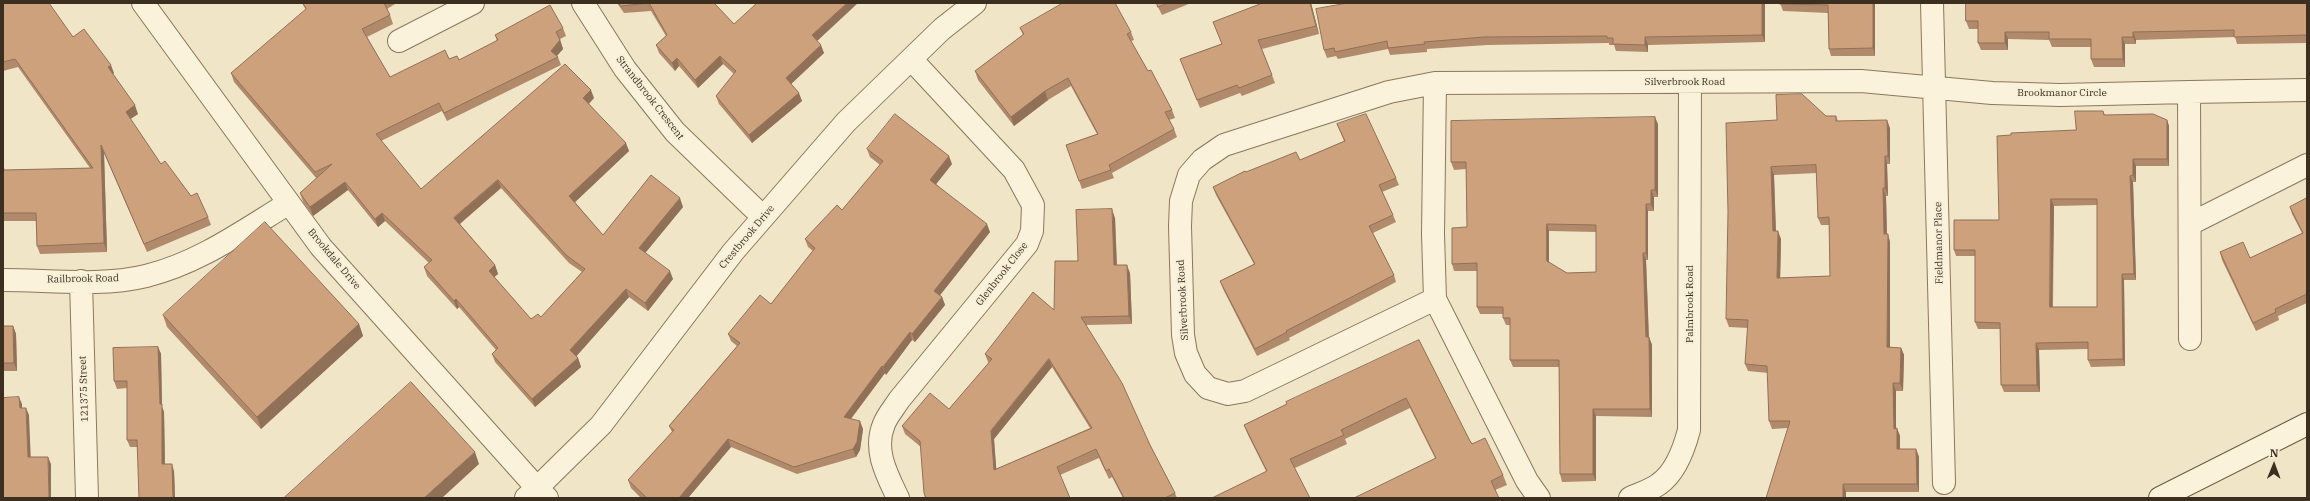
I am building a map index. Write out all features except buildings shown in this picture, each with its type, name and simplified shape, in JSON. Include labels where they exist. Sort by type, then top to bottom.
[{"type":"street","name":"Brookdale Drive","points":[[143,3],[321,247],[537,495]]},
{"type":"street","points":[[399,41],[473,3]]},
{"type":"street","name":"Strandbrook Crescent","points":[[583,3],[625,69],[675,132],[763,217]]},
{"type":"street","name":"Crestbrook Drive","points":[[537,495],[601,425],[733,252],[846,122],[942,29],[974,3]]},
{"type":"street","name":"Fieldmanor Place","points":[[1932,3],[1944,483]]},
{"type":"street","name":"Glenbrook Close","points":[[898,498],[883,467],[880,447],[884,424],[899,400],[1027,244],[1034,220],[1033,205],[1014,170],[911,59]]},
{"type":"street","name":"Silverbrook Road","points":[[1435,299],[1245,391],[1228,394],[1208,388],[1195,374],[1186,353],[1183,335],[1180,226],[1181,201],[1189,175],[1202,160],[1224,145],[1389,92],[1435,83],[1860,81],[1935,86]]},
{"type":"street","points":[[1435,83],[1433,241],[1435,299],[1528,482],[1539,498]]},
{"type":"street","name":"Palmbrook Road","points":[[1630,498],[1660,484],[1675,465],[1685,446],[1689,430],[1690,83]]},
{"type":"street","name":"Brookmanor Circle","points":[[1935,86],[1992,93],[2060,95],[2307,90]]},
{"type":"street","points":[[2189,92],[2190,339]]},
{"type":"street","points":[[2190,224],[2307,165]]},
{"type":"street","name":"Railbrook Road","points":[[3,280],[102,281],[146,276],[202,256],[289,203]]},
{"type":"street","name":"121375 Street","points":[[81,281],[87,498]]},
{"type":"street","points":[[2160,498],[2307,424]]}]
